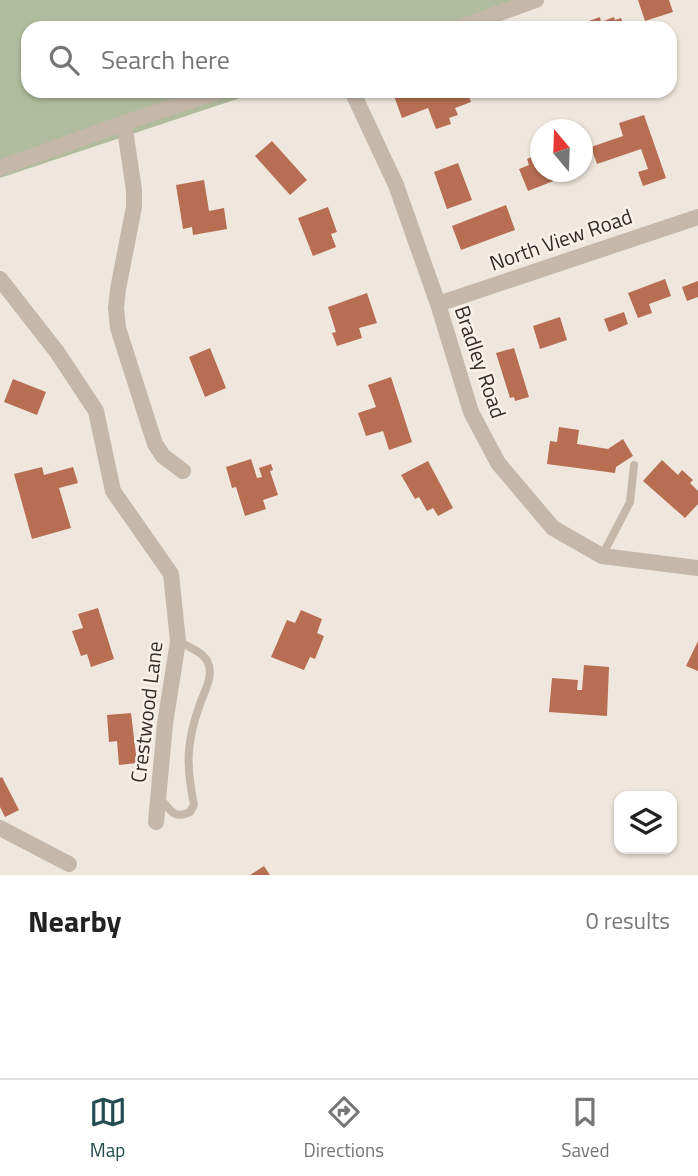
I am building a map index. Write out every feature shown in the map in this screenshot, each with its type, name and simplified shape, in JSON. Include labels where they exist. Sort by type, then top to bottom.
[{"type":"street","points":[[478,21],[536,0]]},
{"type":"street","points":[[0,168],[199,98]]},
{"type":"street","name":"Bradley Road","points":[[355,98],[396,185],[438,304],[471,412],[498,463],[553,528],[602,556],[698,568]]},
{"type":"street","points":[[124,123],[134,207],[118,289],[118,328],[155,444],[163,456],[183,471]]},
{"type":"street","name":"North View Road","points":[[438,304],[698,217]]},
{"type":"street","name":"Crestwood Lane","points":[[0,279],[57,352],[96,411],[113,491],[171,574],[178,641],[165,724],[156,822]]},
{"type":"street","points":[[0,828],[69,864]]},
{"type":"lane","points":[[602,556],[630,502],[634,465]]},
{"type":"lane","points":[[159,796],[173,814],[181,816],[190,812],[194,805],[187,755],[194,719],[210,676],[210,669],[202,654],[178,641]]},
{"type":"green space","points":[[0,0],[526,0],[466,21],[21,21],[21,98],[240,98],[0,178]]},
{"type":"building","points":[[638,0],[669,0],[673,12],[645,21]]},
{"type":"building","points":[[614,17],[615,20],[621,18],[622,21],[604,21]]},
{"type":"building","points":[[395,98],[470,98],[471,102],[455,108],[458,115],[449,118],[451,124],[436,129],[428,108],[402,118]]},
{"type":"building","points":[[644,115],[666,178],[643,186],[638,172],[648,169],[641,149],[597,164],[593,146],[623,136],[619,123]]},
{"type":"building","points":[[272,141],[307,180],[290,195],[255,156]]},
{"type":"building","points":[[530,158],[530,182],[551,182],[528,191],[519,169],[529,165],[527,159]]},
{"type":"building","points":[[458,163],[472,200],[447,209],[434,172]]},
{"type":"building","points":[[204,180],[209,211],[224,208],[227,229],[193,235],[192,227],[183,229],[176,185]]},
{"type":"building","points":[[506,205],[515,230],[461,250],[452,226]]},
{"type":"building","points":[[328,207],[337,232],[331,234],[336,247],[313,256],[298,218]]},
{"type":"building","points":[[665,279],[671,296],[649,304],[652,313],[638,318],[628,293]]},
{"type":"building","points":[[698,281],[698,297],[687,301],[682,287]]},
{"type":"building","points":[[367,293],[377,323],[359,328],[362,338],[337,346],[332,333],[336,332],[328,307]]},
{"type":"building","points":[[624,312],[628,324],[609,332],[604,319]]},
{"type":"building","points":[[560,317],[567,340],[540,349],[533,326]]},
{"type":"building","points":[[210,348],[226,388],[205,397],[189,357]]},
{"type":"building","points":[[514,348],[529,397],[515,401],[514,397],[510,398],[496,353]]},
{"type":"building","points":[[391,377],[412,442],[389,450],[383,431],[366,436],[358,413],[376,407],[368,385]]},
{"type":"building","points":[[13,379],[46,392],[37,415],[4,402]]},
{"type":"building","points":[[559,427],[579,430],[577,444],[608,449],[623,439],[633,456],[616,467],[615,473],[547,464],[550,441],[557,442]]},
{"type":"building","points":[[251,459],[257,478],[262,477],[259,468],[271,464],[273,470],[270,471],[278,495],[263,500],[266,509],[245,516],[226,467]]},
{"type":"building","points":[[662,460],[678,475],[682,470],[693,480],[690,483],[698,491],[698,504],[685,518],[643,481]]},
{"type":"building","points":[[428,461],[453,508],[438,516],[433,508],[427,511],[419,497],[415,499],[401,475]]},
{"type":"building","points":[[42,467],[44,475],[73,467],[78,483],[59,488],[71,528],[32,539],[14,474]]},
{"type":"building","points":[[98,608],[114,659],[91,667],[87,654],[81,656],[72,631],[83,628],[78,614]]},
{"type":"building","points":[[301,610],[322,619],[317,633],[324,636],[315,659],[310,657],[304,670],[271,657],[287,620],[295,623]]},
{"type":"building","points":[[698,641],[698,671],[686,666]]},
{"type":"building","points":[[584,665],[609,667],[607,716],[549,712],[552,678],[578,680],[577,690],[582,690]]},
{"type":"building","points":[[131,713],[137,763],[119,765],[117,741],[109,742],[107,715]]},
{"type":"building","points":[[2,777],[19,810],[5,817],[0,807]]},
{"type":"building","points":[[264,866],[270,875],[250,875]]}]
